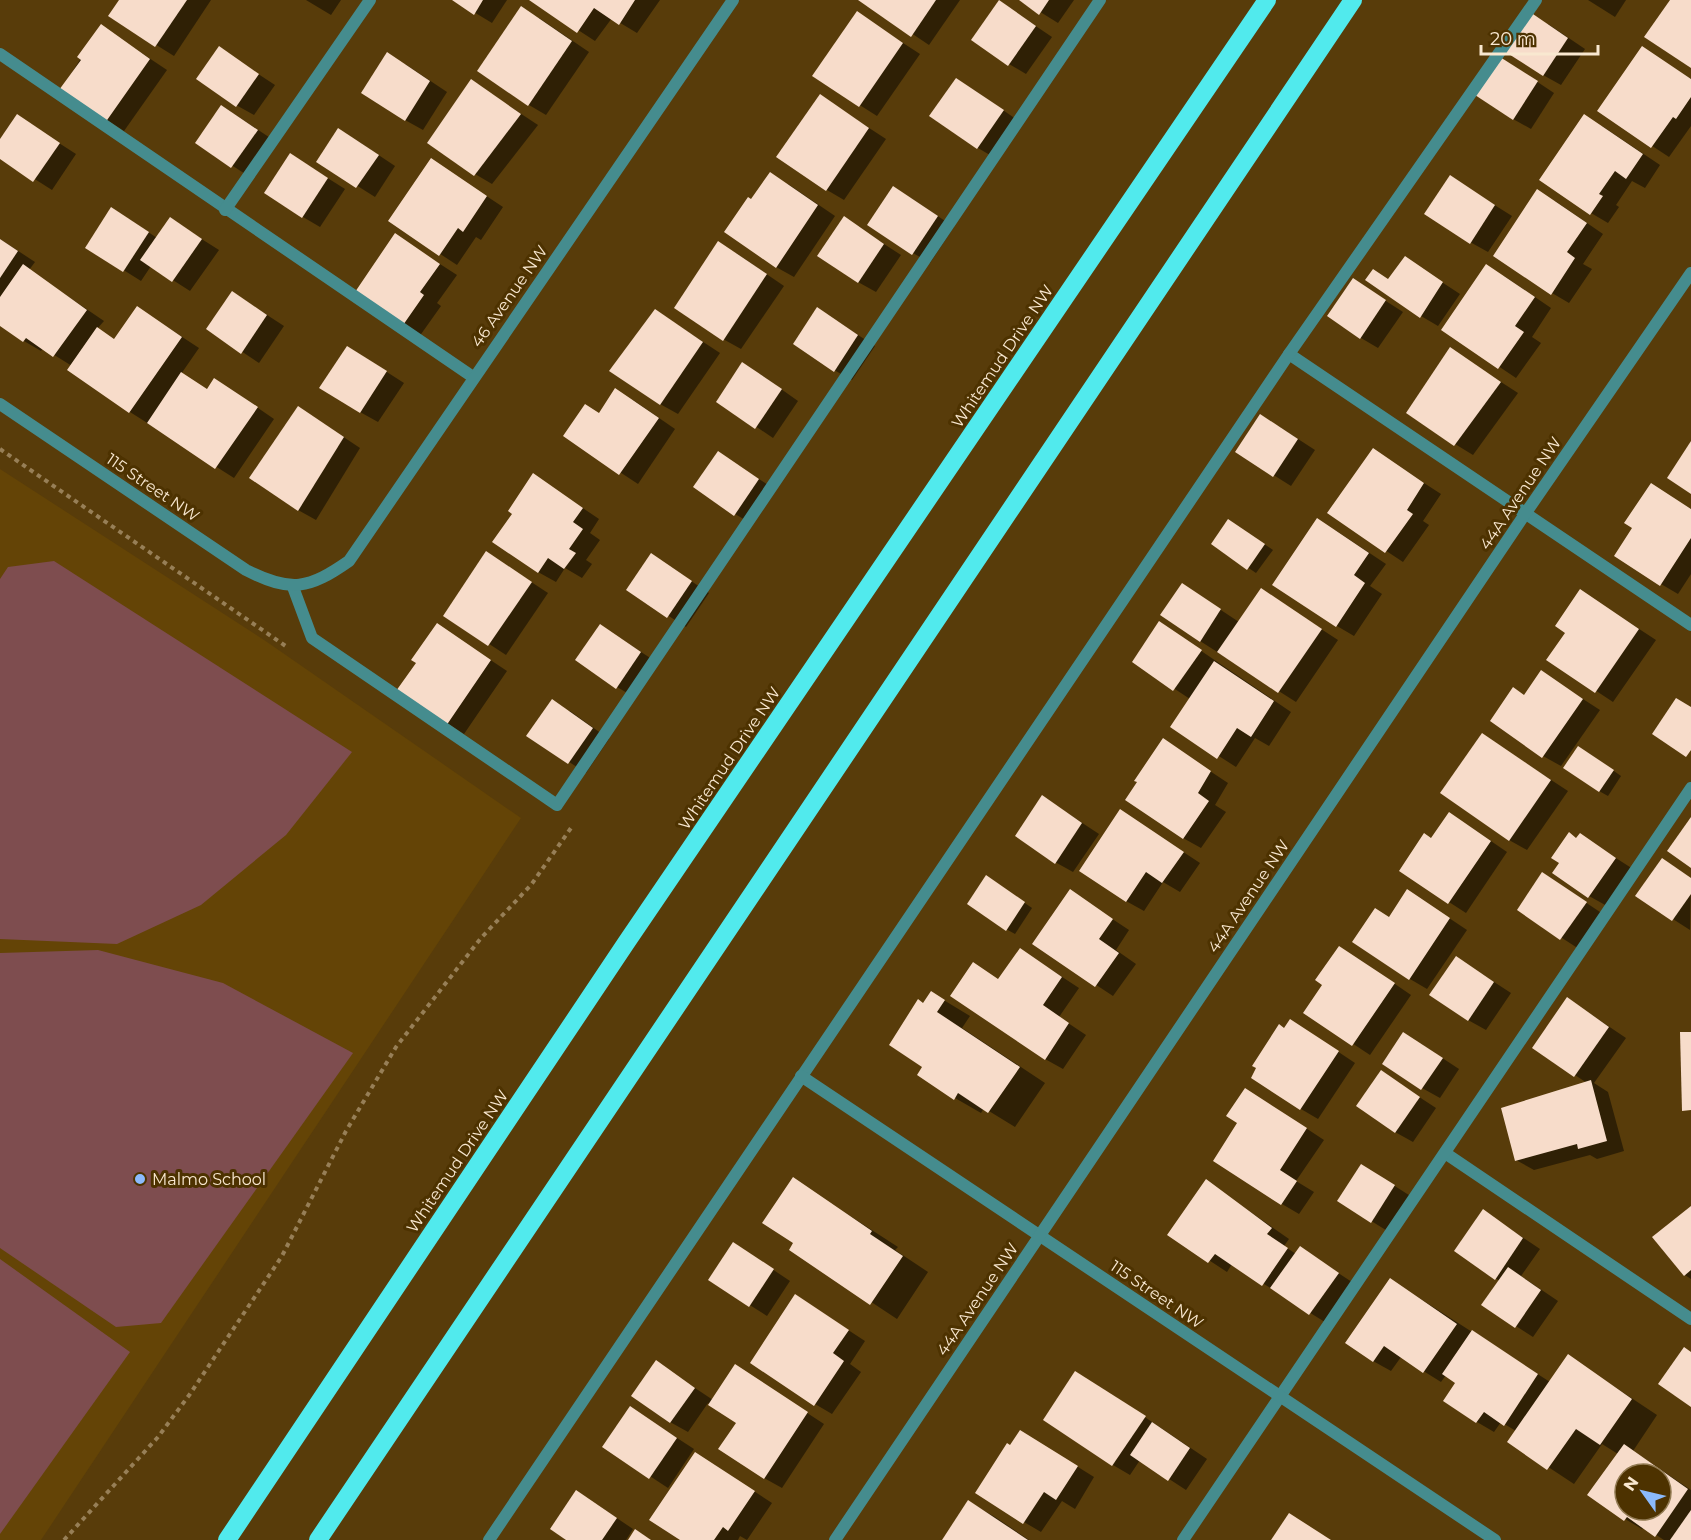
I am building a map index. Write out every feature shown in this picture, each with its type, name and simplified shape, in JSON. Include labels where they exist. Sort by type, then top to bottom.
[{"type":"highway","name":"Whitemud Drive NW","points":[[227,1540],[633,933],[1267,0]]},
{"type":"highway","points":[[318,1540],[1353,0]]},
{"type":"street","points":[[225,210],[370,0]]},
{"type":"street","name":"46 Avenue NW","points":[[293,587],[315,583],[349,561],[732,0]]},
{"type":"street","points":[[293,587],[312,638],[557,805],[1100,0]]},
{"type":"street","points":[[489,1540],[1289,354],[1536,0]]},
{"type":"street","points":[[0,54],[225,210],[473,377]]},
{"type":"street","name":"44A Avenue NW","points":[[835,1540],[1525,514],[1691,273]]},
{"type":"street","points":[[1289,354],[1691,625]]},
{"type":"street","name":"115 Street NW","points":[[0,404],[246,570],[268,581],[293,587]]},
{"type":"street","points":[[1183,1540],[1691,788]]},
{"type":"street","name":"115 Street NW","points":[[801,1076],[1495,1540]]},
{"type":"street","points":[[1445,1153],[1691,1319]]},
{"type":"path","points":[[64,1540],[158,1437],[190,1394],[282,1256],[346,1131],[396,1047],[481,938],[531,885],[567,834]]},
{"type":"shaded area","name":"Malmo School","points":[[0,469],[267,642],[521,818],[41,1540],[0,1540]]},
{"type":"shaded area","points":[[54,561],[352,752],[286,835],[201,905],[117,944],[0,939],[0,579],[8,567]]},
{"type":"shaded area","points":[[98,950],[223,983],[353,1053],[161,1323],[116,1327],[0,1248],[0,953]]},
{"type":"shaded area","points":[[0,1259],[130,1352],[0,1534]]},
{"type":"building","points":[[119,0],[187,0],[155,47],[108,16]]},
{"type":"building","points":[[452,0],[483,0],[474,15]]},
{"type":"building","points":[[529,0],[635,0],[619,25],[594,8],[577,33]]},
{"type":"building","points":[[858,0],[936,0],[911,37]]},
{"type":"building","points":[[999,0],[1036,26],[1008,66],[971,40]]},
{"type":"building","points":[[1019,0],[1049,0],[1039,15]]},
{"type":"building","points":[[1670,0],[1691,0],[1691,68],[1644,37]]},
{"type":"building","points":[[521,6],[572,41],[528,106],[477,71]]},
{"type":"building","points":[[857,11],[903,43],[859,107],[812,76]]},
{"type":"building","points":[[1530,12],[1568,38],[1543,76],[1504,51]]},
{"type":"building","points":[[101,24],[150,59],[105,123],[59,90],[81,60],[77,57]]},
{"type":"building","points":[[219,46],[259,74],[236,107],[196,79]]},
{"type":"building","points":[[1642,46],[1691,79],[1691,97],[1676,119],[1673,117],[1651,148],[1597,111]]},
{"type":"building","points":[[387,52],[430,81],[405,121],[361,93]]},
{"type":"building","points":[[1500,57],[1538,81],[1513,120],[1475,95]]},
{"type":"building","points":[[956,78],[1004,110],[977,149],[929,116]]},
{"type":"building","points":[[471,79],[521,114],[474,176],[427,143]]},
{"type":"building","points":[[820,94],[869,128],[826,191],[776,157]]},
{"type":"building","points":[[221,105],[258,130],[231,168],[195,143]]},
{"type":"building","points":[[17,114],[60,143],[33,182],[0,159],[0,139]]},
{"type":"building","points":[[1584,114],[1643,154],[1626,179],[1615,171],[1599,194],[1603,196],[1590,215],[1539,180]]},
{"type":"building","points":[[338,128],[379,155],[356,188],[316,162]]},
{"type":"building","points":[[290,153],[328,178],[302,218],[264,193]]},
{"type":"building","points":[[431,158],[487,196],[463,232],[458,228],[439,256],[388,221]]},
{"type":"building","points":[[770,172],[818,205],[776,268],[724,232],[748,197],[751,199]]},
{"type":"building","points":[[1450,175],[1495,205],[1470,244],[1424,214]]},
{"type":"building","points":[[893,186],[938,216],[912,255],[867,225]]},
{"type":"building","points":[[1537,189],[1587,223],[1567,252],[1575,258],[1551,295],[1493,256]]},
{"type":"building","points":[[111,207],[149,232],[123,272],[85,248]]},
{"type":"building","points":[[844,216],[884,244],[858,283],[817,256]]},
{"type":"building","points":[[170,217],[202,239],[172,282],[140,260]]},
{"type":"building","points":[[395,233],[440,264],[420,292],[424,295],[401,328],[353,295]]},
{"type":"building","points":[[0,239],[18,251],[0,278]]},
{"type":"building","points":[[718,241],[767,274],[723,341],[674,308]]},
{"type":"building","points":[[1405,256],[1443,282],[1420,318],[1365,280],[1373,269],[1388,279]]},
{"type":"building","points":[[23,264],[87,310],[53,357],[26,338],[23,342],[0,326],[0,297]]},
{"type":"building","points":[[1486,264],[1535,297],[1515,326],[1524,332],[1498,369],[1441,330]]},
{"type":"building","points":[[1353,278],[1386,300],[1360,339],[1327,316]]},
{"type":"building","points":[[232,291],[267,315],[241,354],[206,329]]},
{"type":"building","points":[[137,306],[182,337],[129,413],[67,370],[97,327],[114,339]]},
{"type":"building","points":[[817,307],[858,335],[834,372],[793,344]]},
{"type":"building","points":[[655,309],[703,342],[660,405],[609,371]]},
{"type":"building","points":[[347,346],[387,371],[360,413],[319,388]]},
{"type":"building","points":[[1450,347],[1501,382],[1454,446],[1406,413]]},
{"type":"building","points":[[742,362],[782,389],[755,429],[716,402]]},
{"type":"building","points":[[181,372],[207,389],[214,378],[258,407],[215,469],[147,423]]},
{"type":"building","points":[[615,388],[659,418],[619,475],[563,436],[585,404],[599,413]]},
{"type":"building","points":[[298,406],[344,437],[298,511],[249,478]]},
{"type":"building","points":[[1260,414],[1298,439],[1273,477],[1235,452]]},
{"type":"building","points":[[1691,441],[1691,494],[1667,478]]},
{"type":"building","points":[[1373,448],[1424,483],[1407,510],[1413,514],[1385,553],[1327,513]]},
{"type":"building","points":[[718,451],[759,479],[734,516],[693,487]]},
{"type":"building","points":[[533,473],[583,508],[573,522],[583,529],[569,549],[576,553],[564,569],[548,558],[538,573],[492,542],[512,514],[508,511]]},
{"type":"building","points":[[1651,483],[1691,509],[1691,538],[1660,586],[1614,556],[1632,528],[1624,523]]},
{"type":"building","points":[[1317,518],[1369,553],[1354,575],[1365,583],[1336,627],[1272,585]]},
{"type":"building","points":[[1228,519],[1265,544],[1247,570],[1211,544]]},
{"type":"building","points":[[486,551],[532,582],[488,646],[443,616]]},
{"type":"building","points":[[651,553],[692,581],[667,618],[626,590]]},
{"type":"building","points":[[1182,583],[1221,609],[1200,642],[1160,615]]},
{"type":"building","points":[[1261,588],[1322,629],[1278,693],[1217,652]]},
{"type":"building","points":[[1580,589],[1639,629],[1595,693],[1546,660],[1565,633],[1555,626]]},
{"type":"building","points":[[1159,621],[1202,650],[1173,691],[1132,662]]},
{"type":"building","points":[[437,623],[491,660],[446,726],[396,691],[416,663],[411,660]]},
{"type":"building","points":[[600,624],[641,652],[616,689],[575,660]]},
{"type":"building","points":[[1214,661],[1274,701],[1251,737],[1237,728],[1217,759],[1170,727]]},
{"type":"building","points":[[1541,670],[1583,699],[1542,758],[1490,721],[1513,687],[1524,695]]},
{"type":"building","points":[[1676,698],[1691,707],[1691,750],[1686,757],[1652,734]]},
{"type":"building","points":[[552,699],[593,728],[568,764],[526,736]]},
{"type":"building","points":[[1482,733],[1551,780],[1509,841],[1440,793]]},
{"type":"building","points":[[1163,738],[1211,771],[1198,793],[1209,801],[1183,839],[1125,800],[1137,782],[1134,781]]},
{"type":"building","points":[[1578,746],[1614,770],[1599,792],[1563,768]]},
{"type":"building","points":[[1042,795],[1082,823],[1055,864],[1015,836]]},
{"type":"building","points":[[1120,809],[1184,852],[1162,883],[1146,872],[1126,902],[1079,871]]},
{"type":"building","points":[[1449,812],[1491,841],[1448,904],[1399,871],[1424,833],[1431,838]]},
{"type":"building","points":[[1691,817],[1691,868],[1667,851]]},
{"type":"building","points":[[1569,832],[1576,838],[1580,833],[1616,858],[1588,898],[1552,873],[1559,863],[1551,858]]},
{"type":"building","points":[[1662,858],[1691,878],[1691,894],[1672,921],[1635,896]]},
{"type":"building","points":[[1542,872],[1587,902],[1560,940],[1517,910]]},
{"type":"building","points":[[986,875],[1025,902],[1006,931],[967,904]]},
{"type":"building","points":[[1070,889],[1113,919],[1099,939],[1119,953],[1095,987],[1032,944]]},
{"type":"building","points":[[1407,889],[1450,918],[1409,980],[1352,942],[1375,908],[1389,917]]},
{"type":"building","points":[[1339,946],[1395,983],[1352,1046],[1303,1013],[1322,985],[1315,980]]},
{"type":"building","points":[[1020,948],[1062,977],[1043,1005],[1069,1023],[1045,1060],[950,996],[973,962],[998,979]]},
{"type":"building","points":[[1456,956],[1494,982],[1468,1021],[1429,995]]},
{"type":"building","points":[[931,991],[945,1000],[937,1012],[1020,1067],[988,1113],[958,1093],[954,1100],[917,1075],[922,1067],[889,1045],[918,999],[923,1003]]},
{"type":"building","points":[[1567,997],[1609,1027],[1574,1077],[1532,1048]]},
{"type":"building","points":[[1290,1019],[1339,1051],[1300,1110],[1251,1078],[1256,1068],[1252,1066],[1279,1024],[1284,1028]]},
{"type":"building","points":[[1403,1032],[1443,1058],[1421,1090],[1382,1064]]},
{"type":"building","points":[[1680,1032],[1691,1032],[1691,1110],[1682,1111]]},
{"type":"building","points":[[1381,1070],[1420,1097],[1395,1133],[1356,1106]]},
{"type":"building","points":[[1591,1080],[1607,1141],[1578,1149],[1577,1144],[1515,1161],[1501,1108]]},
{"type":"building","points":[[1245,1088],[1307,1128],[1280,1170],[1297,1181],[1281,1205],[1213,1161],[1237,1123],[1226,1116]]},
{"type":"building","points":[[1361,1164],[1395,1185],[1371,1223],[1337,1201]]},
{"type":"building","points":[[793,1177],[872,1231],[870,1234],[903,1256],[870,1305],[789,1250],[793,1243],[762,1223]]},
{"type":"building","points":[[1206,1179],[1272,1228],[1267,1234],[1288,1248],[1262,1286],[1215,1254],[1208,1263],[1167,1235]]},
{"type":"building","points":[[1691,1206],[1691,1270],[1684,1276],[1652,1237]]},
{"type":"building","points":[[1483,1209],[1523,1238],[1495,1280],[1454,1251]]},
{"type":"building","points":[[733,1242],[774,1269],[749,1307],[708,1280]]},
{"type":"building","points":[[1300,1246],[1339,1273],[1309,1315],[1270,1288]]},
{"type":"building","points":[[1508,1267],[1541,1290],[1515,1328],[1481,1305]]},
{"type":"building","points":[[1390,1278],[1457,1324],[1423,1373],[1384,1346],[1373,1362],[1345,1343]]},
{"type":"building","points":[[795,1294],[849,1330],[833,1353],[844,1361],[814,1406],[750,1363]]},
{"type":"building","points":[[1472,1330],[1538,1374],[1504,1426],[1484,1412],[1476,1423],[1443,1401],[1455,1383],[1442,1374]]},
{"type":"building","points":[[1684,1347],[1691,1352],[1691,1407],[1658,1384]]},
{"type":"building","points":[[1568,1354],[1632,1399],[1600,1445],[1576,1429],[1547,1470],[1507,1442]]},
{"type":"building","points":[[656,1360],[695,1388],[670,1423],[631,1396]]},
{"type":"building","points":[[735,1364],[808,1412],[764,1479],[718,1449],[736,1423],[708,1405]]},
{"type":"building","points":[[1075,1371],[1146,1416],[1112,1466],[1043,1420]]},
{"type":"building","points":[[630,1406],[677,1438],[649,1479],[602,1447]]},
{"type":"building","points":[[1152,1422],[1190,1448],[1168,1481],[1130,1455]]},
{"type":"building","points":[[1020,1430],[1078,1466],[1056,1500],[1044,1492],[1023,1524],[975,1493],[1007,1443],[1010,1445]]},
{"type":"building","points":[[1624,1444],[1650,1462],[1613,1462],[1613,1513],[1587,1495]]},
{"type":"building","points":[[695,1452],[755,1491],[728,1531],[723,1527],[714,1540],[680,1540],[649,1520]]},
{"type":"building","points":[[1673,1478],[1688,1489],[1673,1511]]},
{"type":"building","points":[[576,1490],[617,1518],[602,1540],[566,1540],[550,1529]]},
{"type":"building","points":[[968,1500],[1028,1540],[942,1540]]},
{"type":"building","points":[[1691,1510],[1691,1540],[1670,1540]]},
{"type":"building","points":[[1289,1513],[1331,1540],[1271,1540]]},
{"type":"building","points":[[1634,1522],[1665,1522],[1655,1537]]},
{"type":"building","points":[[635,1529],[651,1540],[628,1540]]},
{"type":"place","name":"Malmo School","points":[[140,1179]]}]
